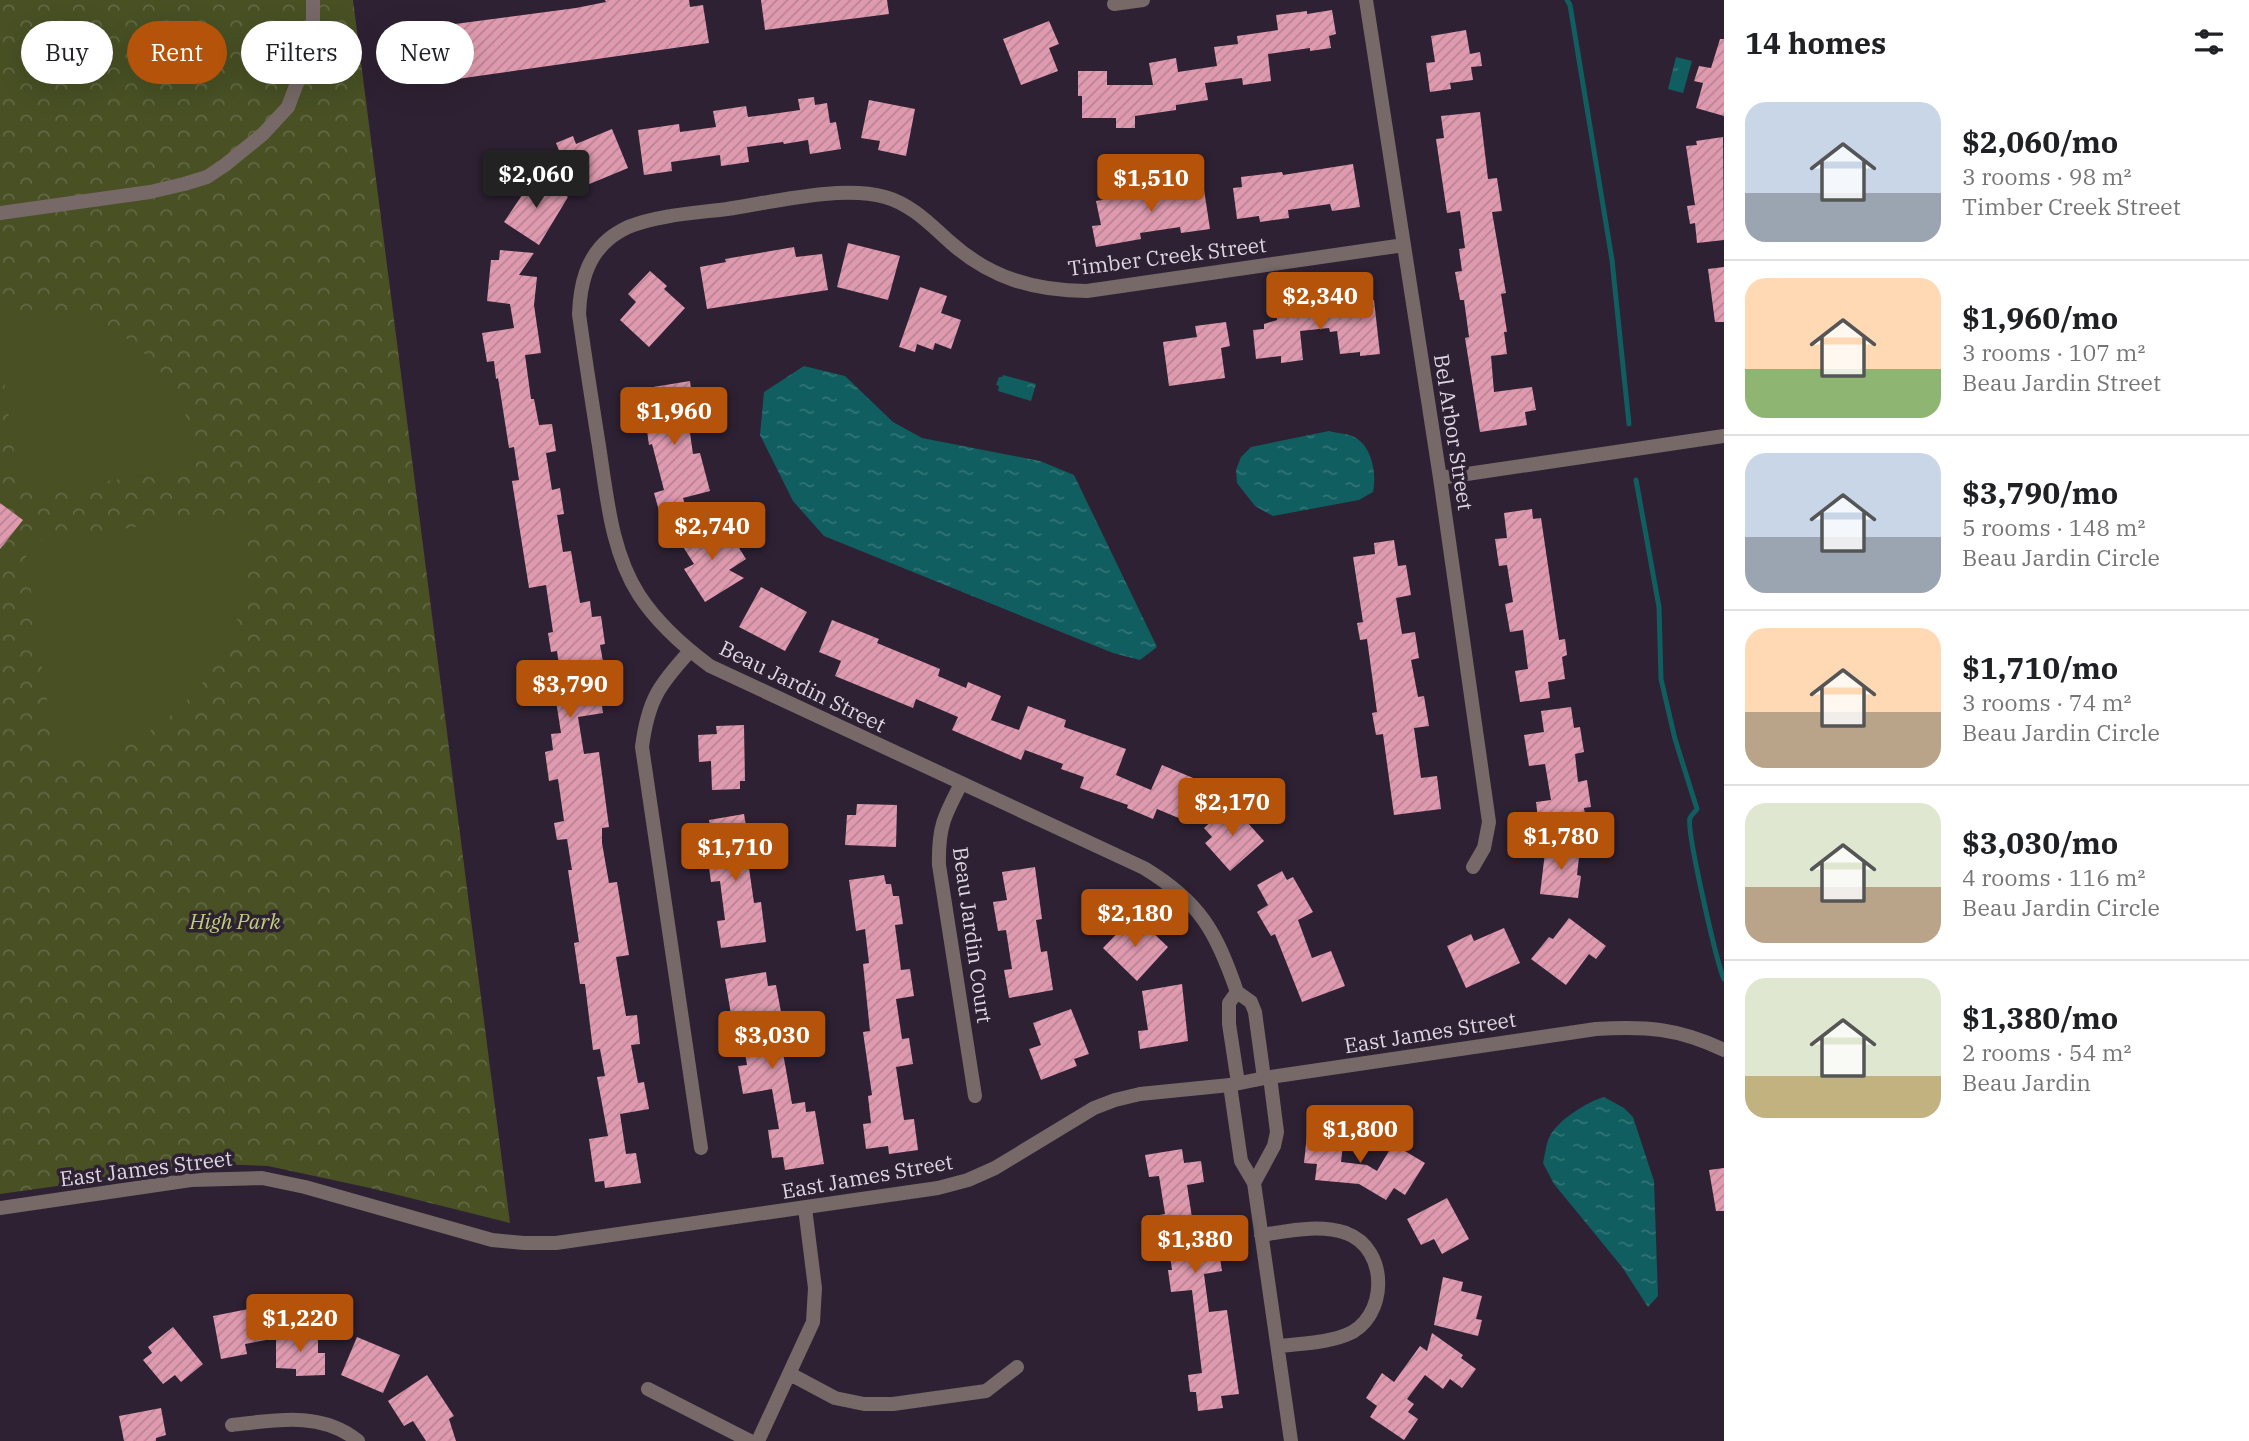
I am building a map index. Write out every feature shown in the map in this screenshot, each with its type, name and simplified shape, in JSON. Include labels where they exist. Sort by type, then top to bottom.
[{"type":"street","points":[[0,213],[150,192],[206,177],[225,165],[263,134],[288,107],[313,31],[313,0]]},
{"type":"street","points":[[1114,4],[1143,0]]},
{"type":"street","name":"Bel Arbor Street","points":[[1366,0],[1440,478],[1489,822],[1484,848],[1473,867]]},
{"type":"street","name":"Timber Creek Street","points":[[596,253],[609,239],[626,228],[649,221],[835,194],[867,193],[903,205],[933,225],[971,260],[993,273],[1039,288],[1064,291],[1087,291],[1404,245]]},
{"type":"street","name":"Beau Jardin Street","points":[[596,253],[586,270],[580,291],[579,314],[610,517],[623,563],[639,594],[658,620],[710,667],[1144,868],[1191,902],[1210,928],[1225,957],[1237,992],[1251,1002],[1255,1012],[1277,1132],[1274,1146],[1254,1183]]},
{"type":"street","points":[[1440,478],[1724,436]]},
{"type":"street","points":[[690,651],[665,679],[653,698],[645,721],[642,747],[701,1148]]},
{"type":"street","name":"Beau Jardin Court","points":[[961,783],[943,818],[939,865],[975,1096]]},
{"type":"street","points":[[1237,992],[1229,1003],[1229,1024],[1241,1161],[1254,1183],[1291,1441]]},
{"type":"street","name":"East James Street","points":[[0,1208],[191,1180],[262,1178],[305,1187],[492,1240],[524,1243],[584,1240],[926,1190],[968,1180],[1017,1156],[1094,1108],[1140,1094],[1234,1084],[1596,1028],[1638,1026],[1666,1029],[1724,1050]]},
{"type":"street","points":[[758,1441],[813,1322],[816,1288],[805,1208]]},
{"type":"street","points":[[1261,1235],[1322,1228],[1348,1234],[1366,1248],[1376,1264],[1380,1280],[1377,1298],[1366,1321],[1348,1335],[1278,1346]]},
{"type":"street","points":[[790,1374],[835,1398],[864,1404],[893,1404],[986,1391],[1017,1367]]},
{"type":"street","points":[[648,1389],[750,1441]]},
{"type":"street","points":[[232,1425],[288,1419],[322,1422],[346,1432],[358,1441]]},
{"type":"green space","name":"High Park","points":[[0,0],[353,0],[356,21],[241,21],[241,84],[362,84],[362,70],[510,1223],[268,1166],[216,1164],[0,1194]]},
{"type":"green space","points":[[22,310],[46,310],[86,317],[122,335],[138,347],[165,378],[185,413],[194,446],[196,469],[32,491],[18,480],[0,353],[0,315]]},
{"type":"green space","points":[[244,512],[247,552],[244,593],[230,638],[206,679],[173,714],[134,740],[106,751],[56,761],[26,557],[37,541]]},
{"type":"water","points":[[1676,57],[1692,61],[1683,93],[1668,89]]},
{"type":"water","points":[[804,366],[845,376],[893,422],[922,438],[1040,461],[1074,475],[1157,647],[1140,660],[1113,653],[824,536],[793,501],[760,435],[764,392]]},
{"type":"water","points":[[1003,375],[1036,384],[1031,401],[998,391],[999,386],[996,385],[999,377]]},
{"type":"water","points":[[1329,431],[1352,436],[1364,446],[1372,460],[1373,492],[1359,500],[1273,516],[1255,506],[1237,483],[1236,470],[1241,457],[1251,447]]},
{"type":"water","points":[[1604,1097],[1624,1108],[1633,1117],[1654,1181],[1658,1296],[1648,1307],[1622,1267],[1554,1184],[1543,1163],[1549,1139],[1559,1124],[1582,1107]]},
{"type":"building","points":[[605,0],[689,0],[690,7],[703,5],[709,43],[474,77],[474,21],[606,2]]},
{"type":"building","points":[[761,0],[887,0],[889,14],[765,30]]},
{"type":"building","points":[[1332,10],[1336,34],[1329,36],[1331,48],[1268,54],[1271,81],[1243,85],[1242,78],[1205,83],[1208,100],[1176,105],[1176,110],[1135,116],[1135,128],[1116,128],[1116,118],[1082,118],[1082,96],[1078,96],[1078,71],[1107,71],[1107,85],[1153,85],[1149,63],[1176,58],[1178,72],[1217,66],[1214,47],[1238,44],[1237,36],[1278,30],[1276,15]]},
{"type":"building","points":[[1049,21],[1059,44],[1049,48],[1058,71],[1021,85],[1003,39]]},
{"type":"building","points":[[1466,30],[1470,54],[1480,52],[1482,66],[1471,67],[1473,80],[1450,83],[1451,89],[1430,92],[1426,63],[1435,62],[1431,36]]},
{"type":"building","points":[[1720,39],[1724,39],[1724,116],[1696,108],[1703,83],[1694,81],[1699,66],[1711,68]]},
{"type":"building","points":[[814,97],[815,105],[827,103],[830,123],[836,122],[841,149],[810,154],[808,140],[783,142],[747,147],[749,162],[721,166],[720,155],[671,162],[672,171],[644,175],[638,130],[679,124],[680,132],[716,127],[713,111],[746,106],[748,117],[765,115],[800,110],[798,99]]},
{"type":"building","points":[[869,100],[915,109],[906,156],[878,150],[880,141],[861,138]]},
{"type":"building","points":[[1480,112],[1488,179],[1497,178],[1502,211],[1492,212],[1506,293],[1501,294],[1507,332],[1504,332],[1507,354],[1491,356],[1494,392],[1532,387],[1536,410],[1525,412],[1527,425],[1480,432],[1465,338],[1469,337],[1464,300],[1460,300],[1455,272],[1462,271],[1459,249],[1465,248],[1460,211],[1447,213],[1436,139],[1444,138],[1441,116]]},
{"type":"building","points":[[612,129],[628,168],[575,190],[556,143],[573,136],[576,144]]},
{"type":"building","points":[[1723,137],[1724,240],[1697,243],[1695,223],[1690,224],[1687,206],[1695,205],[1686,146],[1697,145],[1696,141]]},
{"type":"building","points":[[1353,164],[1360,207],[1332,211],[1330,204],[1288,210],[1289,218],[1260,222],[1259,216],[1237,219],[1233,188],[1242,187],[1241,177],[1282,172],[1283,175]]},
{"type":"building","points":[[535,176],[568,197],[539,245],[504,222]]},
{"type":"building","points":[[1203,183],[1210,229],[1181,233],[1180,227],[1140,233],[1141,239],[1096,247],[1092,226],[1101,225],[1096,201]]},
{"type":"building","points":[[848,243],[900,256],[888,300],[837,287]]},
{"type":"building","points":[[794,247],[796,257],[822,254],[828,290],[707,309],[700,267],[726,262],[725,259]]},
{"type":"building","points":[[500,250],[534,253],[519,275],[537,277],[534,305],[541,353],[525,355],[531,399],[534,399],[539,425],[552,424],[556,451],[546,453],[552,490],[560,488],[564,514],[557,515],[563,552],[571,551],[580,603],[590,601],[592,617],[601,616],[605,644],[600,645],[608,689],[600,690],[603,713],[578,717],[584,754],[599,752],[609,827],[602,828],[602,843],[609,883],[617,882],[629,955],[616,957],[626,1016],[637,1015],[640,1044],[631,1045],[638,1083],[644,1082],[649,1109],[620,1114],[626,1154],[636,1153],[641,1183],[605,1188],[604,1181],[595,1182],[589,1139],[608,1136],[597,1077],[605,1076],[600,1049],[593,1050],[585,984],[580,984],[574,943],[579,942],[568,870],[572,870],[567,839],[557,840],[554,823],[564,821],[558,779],[549,781],[545,752],[553,750],[551,734],[561,733],[553,681],[561,680],[557,651],[551,652],[548,633],[553,632],[546,585],[529,588],[512,481],[519,480],[514,447],[509,448],[498,378],[496,379],[494,361],[487,362],[482,333],[514,328],[510,304],[487,301],[491,260],[499,260]]},
{"type":"building","points":[[1724,267],[1724,322],[1715,322],[1708,269]]},
{"type":"building","points":[[650,271],[667,286],[664,289],[685,308],[649,347],[620,320],[636,302],[628,294]]},
{"type":"building","points":[[920,287],[947,296],[941,313],[961,320],[951,349],[935,343],[933,350],[917,344],[915,352],[899,347]]},
{"type":"building","points":[[1374,300],[1380,354],[1340,354],[1337,331],[1330,332],[1329,328],[1300,331],[1303,360],[1281,363],[1281,356],[1256,359],[1253,330],[1264,329],[1264,324],[1277,320],[1276,313],[1305,309],[1306,317],[1346,312],[1345,303]]},
{"type":"building","points":[[1226,322],[1230,346],[1221,348],[1225,378],[1169,386],[1163,342],[1197,337],[1195,326]]},
{"type":"building","points":[[690,381],[694,411],[687,412],[693,454],[700,453],[710,491],[683,498],[688,514],[662,521],[654,493],[664,490],[652,444],[649,445],[641,389]]},
{"type":"building","points":[[0,503],[23,520],[0,549]]},
{"type":"building","points":[[1532,509],[1533,519],[1541,518],[1559,640],[1565,639],[1567,655],[1562,657],[1565,679],[1548,682],[1550,698],[1520,702],[1515,671],[1528,669],[1523,630],[1510,632],[1505,604],[1513,602],[1507,565],[1499,566],[1495,539],[1507,538],[1504,513]]},
{"type":"building","points":[[708,525],[717,539],[729,532],[746,559],[729,570],[744,578],[705,602],[684,569],[694,564],[680,542]]},
{"type":"building","points":[[1394,540],[1398,566],[1406,565],[1411,595],[1396,598],[1402,634],[1415,632],[1419,658],[1411,660],[1418,697],[1424,696],[1429,726],[1414,728],[1421,778],[1437,776],[1441,809],[1394,815],[1383,734],[1376,735],[1372,713],[1377,712],[1367,639],[1360,640],[1357,623],[1363,622],[1353,557],[1375,554],[1374,543]]},
{"type":"building","points":[[761,587],[807,612],[785,651],[739,627]]},
{"type":"building","points":[[832,620],[879,639],[877,643],[940,669],[938,676],[966,688],[968,682],[1001,696],[991,720],[1019,730],[1028,706],[1066,720],[1064,727],[1126,749],[1116,775],[1151,790],[1162,765],[1198,780],[1181,819],[1157,809],[1153,819],[1127,808],[1128,805],[1080,788],[1084,777],[1061,769],[1063,764],[1025,750],[1021,760],[952,730],[958,717],[916,699],[913,708],[835,676],[841,661],[819,652]]},
{"type":"building","points":[[1571,707],[1574,728],[1580,727],[1584,752],[1575,754],[1578,782],[1587,780],[1591,807],[1584,808],[1586,820],[1539,827],[1536,802],[1551,800],[1545,764],[1529,766],[1524,735],[1544,732],[1541,711]]},
{"type":"building","points":[[744,725],[745,781],[740,781],[740,789],[712,790],[711,761],[699,762],[698,735],[717,734],[716,726]]},
{"type":"building","points":[[857,804],[897,805],[896,847],[845,845],[847,815],[856,815]]},
{"type":"building","points":[[1231,804],[1264,841],[1230,871],[1205,843],[1212,837],[1204,828]]},
{"type":"building","points":[[744,814],[753,867],[749,868],[754,903],[761,902],[766,942],[721,948],[717,921],[725,920],[720,881],[711,882],[707,853],[714,852],[709,820]]},
{"type":"building","points":[[1546,844],[1580,848],[1577,875],[1581,876],[1578,898],[1540,894]]},
{"type":"building","points":[[1035,867],[1042,919],[1036,920],[1041,952],[1047,951],[1053,990],[1009,998],[1004,970],[1012,969],[1006,930],[998,931],[993,902],[1007,900],[1002,872]]},
{"type":"building","points":[[1282,871],[1287,880],[1293,877],[1313,912],[1298,920],[1312,958],[1331,951],[1345,986],[1302,1002],[1275,934],[1271,936],[1257,912],[1268,905],[1257,885]]},
{"type":"building","points":[[884,875],[886,884],[891,884],[893,896],[899,896],[903,924],[895,925],[901,970],[910,969],[914,996],[896,999],[902,1039],[909,1038],[913,1064],[896,1067],[904,1120],[914,1119],[918,1150],[889,1154],[888,1146],[866,1149],[863,1124],[871,1123],[868,1096],[872,1095],[863,1032],[870,1031],[863,964],[869,963],[865,929],[856,931],[849,880]]},
{"type":"building","points":[[1569,918],[1606,946],[1596,959],[1589,954],[1566,985],[1531,959],[1549,937],[1553,939]]},
{"type":"building","points":[[1131,919],[1145,933],[1149,929],[1168,947],[1137,981],[1103,948]]},
{"type":"building","points":[[1504,928],[1520,963],[1466,988],[1447,946],[1471,934],[1474,941]]},
{"type":"building","points":[[766,972],[768,986],[776,985],[781,1012],[769,1014],[775,1048],[782,1047],[792,1104],[805,1102],[806,1112],[815,1111],[824,1164],[785,1170],[783,1157],[772,1158],[768,1130],[779,1129],[772,1089],[743,1094],[738,1066],[747,1065],[739,1019],[732,1020],[725,979]]},
{"type":"building","points":[[1182,984],[1188,1041],[1140,1049],[1138,1031],[1148,1030],[1142,991]]},
{"type":"building","points":[[1071,1009],[1089,1054],[1074,1059],[1077,1066],[1041,1080],[1029,1049],[1041,1045],[1033,1023]]},
{"type":"building","points":[[1308,1125],[1331,1128],[1330,1135],[1344,1136],[1341,1162],[1367,1165],[1377,1171],[1393,1144],[1425,1163],[1405,1195],[1394,1188],[1386,1200],[1359,1184],[1315,1180],[1317,1164],[1304,1163]]},
{"type":"building","points":[[1182,1149],[1184,1163],[1201,1161],[1204,1182],[1187,1185],[1193,1224],[1209,1221],[1214,1253],[1219,1252],[1222,1271],[1204,1274],[1209,1312],[1227,1310],[1239,1394],[1221,1396],[1223,1408],[1198,1411],[1196,1392],[1190,1392],[1188,1375],[1202,1373],[1192,1290],[1171,1292],[1168,1270],[1172,1270],[1167,1236],[1158,1238],[1154,1216],[1165,1214],[1159,1176],[1149,1177],[1145,1155]]},
{"type":"building","points":[[1724,1168],[1724,1211],[1716,1211],[1709,1170]]},
{"type":"building","points":[[1447,1198],[1469,1239],[1442,1254],[1434,1239],[1421,1245],[1407,1219]]},
{"type":"building","points":[[1443,1277],[1463,1282],[1461,1291],[1482,1296],[1476,1319],[1482,1320],[1478,1336],[1434,1325]]},
{"type":"building","points":[[259,1307],[266,1340],[245,1344],[247,1354],[221,1359],[213,1316]]},
{"type":"building","points":[[173,1327],[203,1364],[181,1382],[175,1375],[163,1384],[143,1360],[152,1353],[148,1347]]},
{"type":"building","points":[[318,1332],[318,1353],[325,1353],[325,1375],[296,1376],[296,1369],[276,1368],[276,1333]]},
{"type":"building","points":[[1432,1333],[1463,1355],[1461,1358],[1476,1369],[1462,1388],[1450,1379],[1443,1389],[1425,1375],[1407,1399],[1414,1404],[1408,1412],[1418,1419],[1404,1440],[1370,1417],[1377,1406],[1366,1398],[1382,1373],[1394,1382],[1420,1346],[1427,1351]]},
{"type":"building","points":[[357,1337],[400,1355],[383,1393],[341,1375]]},
{"type":"building","points":[[427,1375],[454,1416],[449,1419],[456,1441],[426,1441],[413,1421],[404,1426],[388,1401]]},
{"type":"building","points":[[161,1408],[166,1435],[156,1438],[156,1441],[124,1441],[119,1416]]},
{"type":"waterway","points":[[1567,0],[1570,5],[1612,260],[1629,424]]},
{"type":"waterway","points":[[1636,480],[1659,607],[1661,679],[1675,739],[1697,809],[1690,818],[1690,828],[1709,925],[1724,979]]}]
